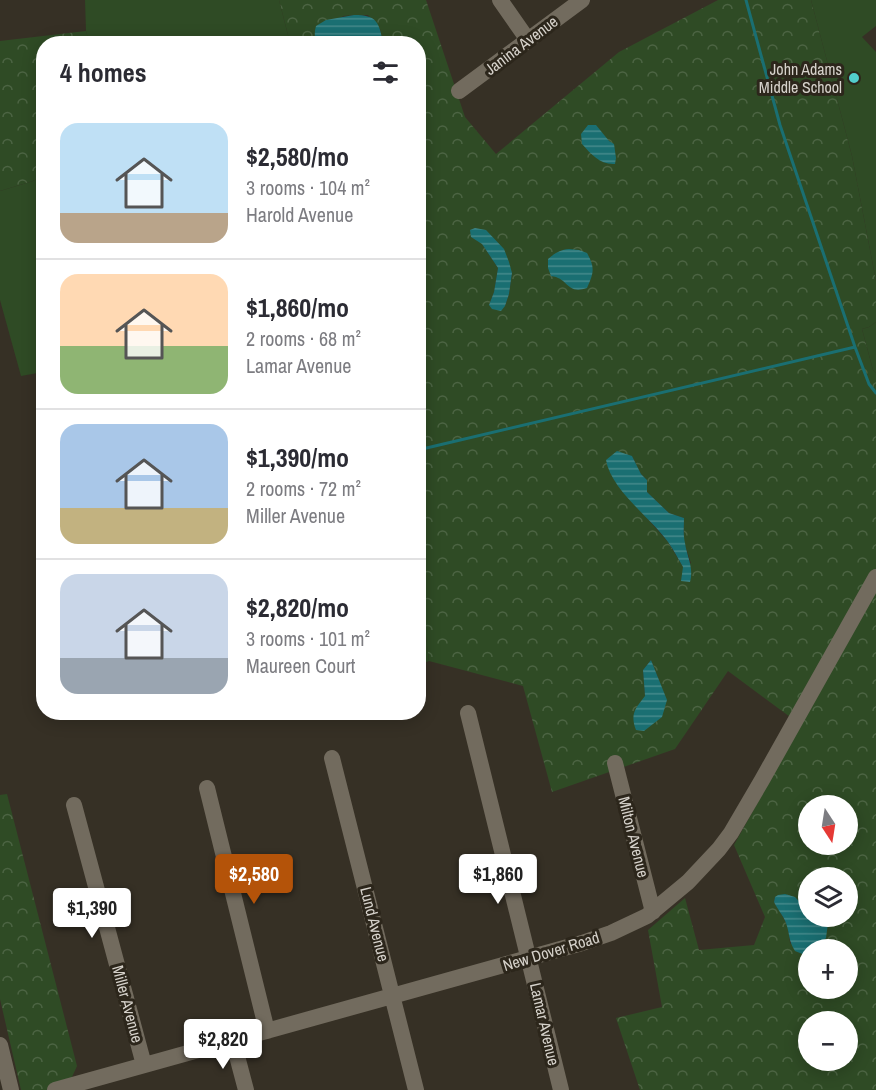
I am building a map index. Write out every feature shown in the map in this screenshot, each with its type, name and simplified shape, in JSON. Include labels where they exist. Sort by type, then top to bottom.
[{"type":"street","points":[[500,0],[528,40]]},
{"type":"street","name":"Janina Avenue","points":[[459,91],[582,0]]},
{"type":"street","name":"New Dover Road","points":[[65,1089],[144,1065],[530,959],[610,933],[653,912],[699,872],[730,833],[774,760],[876,578]]},
{"type":"street","name":"Lamar Avenue","points":[[468,713],[561,1090]]},
{"type":"street","name":"Lund Avenue","points":[[332,758],[416,1090]]},
{"type":"street","name":"Milton Avenue","points":[[615,763],[653,912]]},
{"type":"street","points":[[207,788],[267,1031]]},
{"type":"street","name":"Miller Avenue","points":[[74,805],[144,1065]]},
{"type":"street","points":[[233,1041],[246,1090]]},
{"type":"street","points":[[0,1045],[11,1090]]},
{"type":"green space","points":[[85,0],[279,0],[288,36],[87,36]]},
{"type":"green space","points":[[279,0],[426,0],[465,117],[496,154],[619,52],[718,0],[811,0],[852,156],[876,281],[876,322],[862,329],[873,370],[876,373],[876,1090],[640,1090],[616,1018],[662,1007],[648,930],[685,898],[699,950],[754,945],[765,917],[734,845],[801,725],[728,671],[675,749],[552,792],[523,686],[429,661],[426,636],[426,36],[382,36],[380,29],[368,15],[343,16],[323,36],[288,36]],"holes":[[[482,244],[512,273],[505,306],[489,305],[498,268]],[[632,456],[641,474],[647,480],[647,492],[669,513],[684,518],[684,542],[691,563],[683,567],[668,542],[619,487]],[[651,660],[659,680],[645,696],[643,670]],[[798,867],[858,867],[858,927],[824,927],[822,939],[858,939],[858,999],[798,999],[798,949],[790,943],[788,927],[774,902],[775,897],[798,906]]]},
{"type":"green space","name":"John Adams Middle School","points":[[811,0],[876,0],[876,26],[862,37],[876,52],[876,281],[852,156]]},
{"type":"green space","points":[[86,31],[87,36],[43,36]]},
{"type":"green space","points":[[36,37],[36,180],[0,191],[0,41]]},
{"type":"green space","points":[[36,180],[36,373],[21,376],[0,300],[0,191]]},
{"type":"green space","points":[[876,322],[876,373],[873,370],[862,329]]},
{"type":"green space","points":[[426,636],[429,661],[426,662]]},
{"type":"green space","points":[[7,794],[77,1066],[66,1090],[21,1090],[0,999],[0,795]]},
{"type":"water","points":[[354,15],[368,16],[376,21],[381,36],[315,36],[316,26],[326,20]]},
{"type":"water","points":[[588,125],[596,125],[614,144],[615,164],[600,161],[582,144],[581,134]]},
{"type":"water","points":[[475,228],[486,230],[504,249],[509,262],[512,273],[509,294],[501,311],[492,309],[489,305],[498,268],[482,244],[471,237],[470,230]]},
{"type":"water","points":[[569,249],[587,253],[590,258],[593,270],[587,288],[580,290],[571,288],[557,277],[551,276],[548,259],[558,252]]},
{"type":"water","points":[[617,451],[632,456],[641,474],[647,480],[647,492],[669,513],[684,518],[684,540],[690,562],[690,582],[681,581],[683,567],[670,545],[615,482],[606,460]]},
{"type":"water","points":[[651,660],[667,700],[662,717],[644,731],[636,730],[633,720],[634,712],[645,696],[643,670]]},
{"type":"water","points":[[785,894],[798,900],[798,927],[827,927],[825,939],[798,939],[798,952],[795,951],[786,923],[774,902],[778,895]]},
{"type":"waterway","points":[[746,0],[780,125],[855,347],[869,384],[876,393]]},
{"type":"waterway","points":[[426,448],[855,347]]},
{"type":"place","name":"John Adams Middle School","points":[[854,78]]}]
